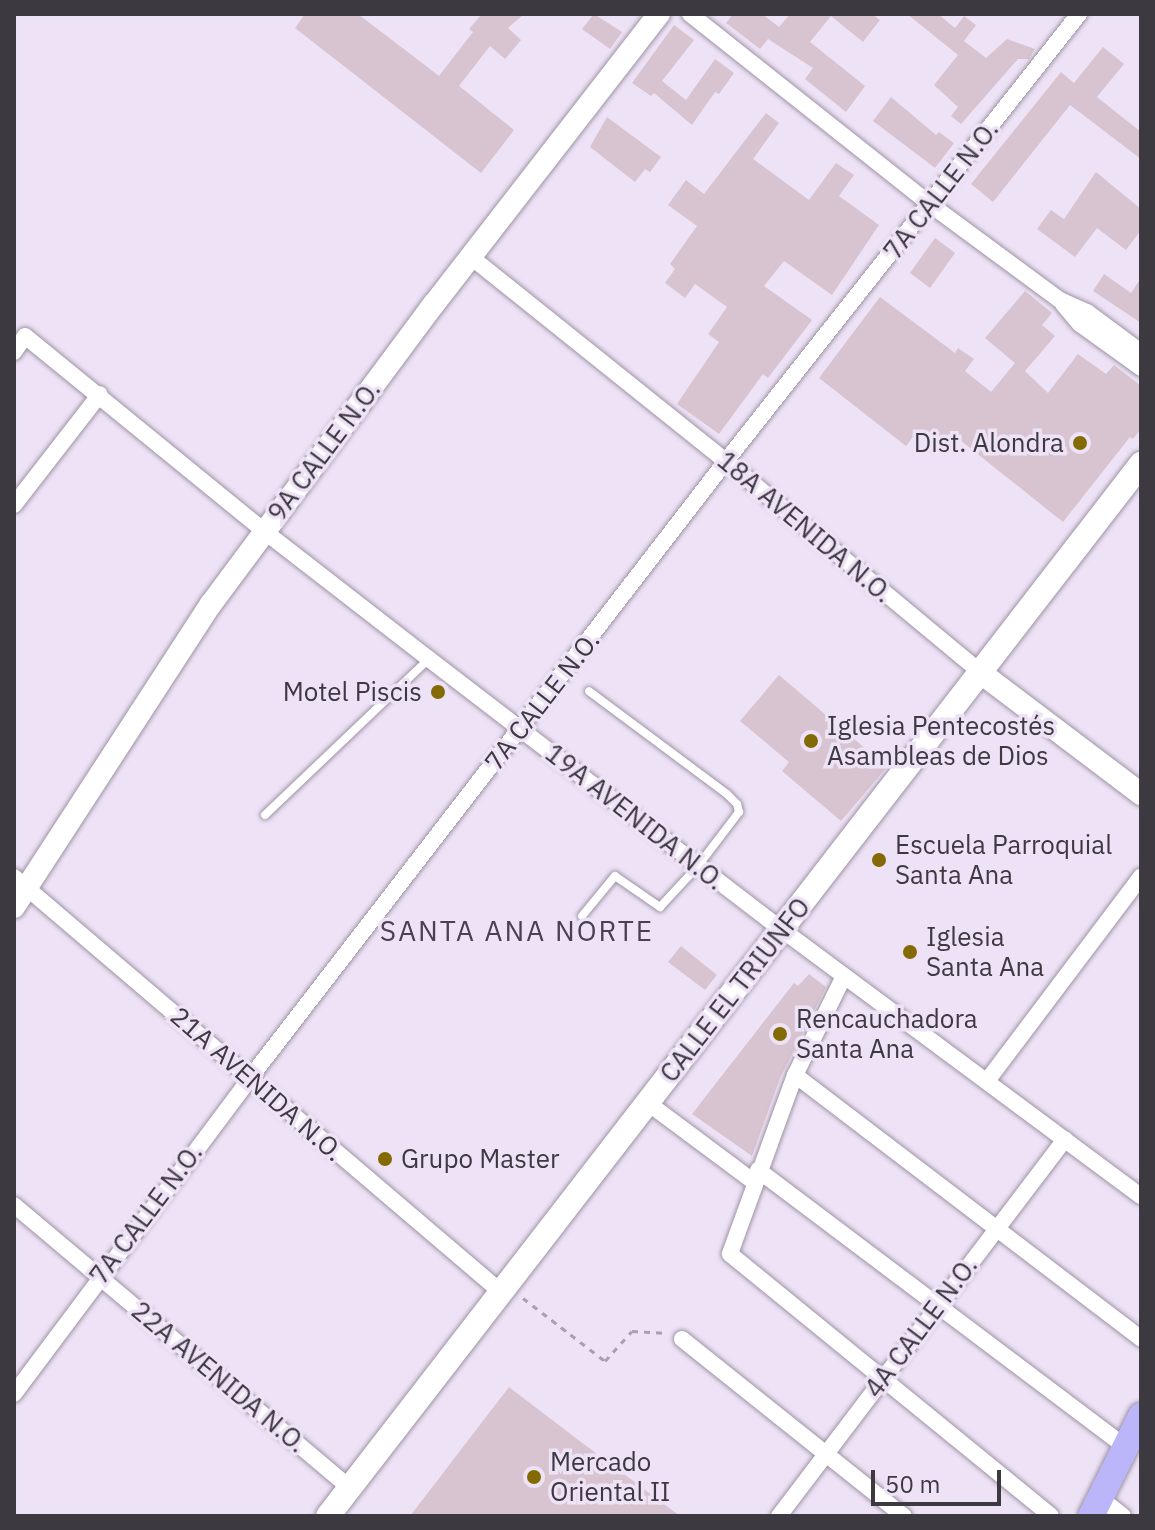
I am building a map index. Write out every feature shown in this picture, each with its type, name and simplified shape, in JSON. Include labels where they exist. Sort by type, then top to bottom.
[{"type":"main road","name":"CALLE EL TRIUNFO","points":[[328,1516],[1141,464]]},
{"type":"main road","points":[[1096,1507],[1141,1416]]},
{"type":"street","name":"9A CALLE N.O.","points":[[14,907],[20,882],[264,531],[659,14]]},
{"type":"street","points":[[690,14],[931,205],[1060,300],[1087,312],[1141,352]]},
{"type":"street","name":"7A CALLE N.O.","points":[[14,1394],[99,1275],[726,461],[1079,14]]},
{"type":"street","name":"18A AVENIDA N.O.","points":[[471,257],[726,461],[981,673],[1141,794]]},
{"type":"street","points":[[1060,300],[1080,324],[1141,368]]},
{"type":"street","name":"19A AVENIDA N.O.","points":[[14,352],[25,336],[100,394],[264,531],[429,659],[782,930],[1141,1196]]},
{"type":"street","points":[[14,505],[100,394]]},
{"type":"street","points":[[987,1081],[1141,877]]},
{"type":"street","name":"21A AVENIDA N.O.","points":[[20,882],[504,1289]]},
{"type":"street","points":[[844,976],[795,1075],[730,1254],[1051,1516]]},
{"type":"street","points":[[795,1075],[1141,1339]]},
{"type":"street","points":[[648,1103],[937,1305],[1126,1447]]},
{"type":"street","name":"4A CALLE N.O.","points":[[779,1516],[1065,1139]]},
{"type":"street","name":"22A AVENIDA N.O.","points":[[14,1205],[350,1488]]},
{"type":"street","points":[[682,1339],[904,1516]]},
{"type":"street","points":[[1096,1507],[1123,1516]]},
{"type":"lane","points":[[265,815],[429,659]]},
{"type":"lane","points":[[582,916],[615,876],[660,907],[698,866],[739,812],[737,804],[589,691]]},
{"type":"path","points":[[504,1289],[605,1361],[632,1331],[661,1332],[682,1339]]},
{"type":"building","points":[[305,14],[358,14],[439,76],[473,32],[469,29],[482,14],[524,14],[508,28],[521,40],[505,59],[490,46],[459,86],[514,130],[481,173],[295,28]]},
{"type":"building","points":[[594,14],[622,32],[610,49],[582,29]]},
{"type":"building","points":[[733,14],[762,14],[779,27],[790,14],[872,14],[880,20],[863,42],[831,16],[810,42],[865,86],[846,112],[805,79],[813,68],[768,39],[760,49],[726,23]]},
{"type":"building","points":[[907,14],[938,14],[955,28],[964,16],[976,25],[964,41],[986,58],[1007,39],[1035,49],[1029,59],[1018,59],[961,124],[951,116],[958,107],[934,85],[958,55]]},
{"type":"building","points":[[674,25],[694,40],[662,81],[686,100],[715,59],[734,73],[719,94],[715,92],[692,125],[654,93],[651,96],[632,83]]},
{"type":"building","points":[[1103,47],[1124,64],[1097,97],[1141,132],[1141,159],[1070,105],[993,202],[971,184],[1061,72],[1074,83]]},
{"type":"building","points":[[891,97],[936,135],[939,132],[954,143],[935,168],[873,121]]},
{"type":"building","points":[[766,113],[779,123],[753,159],[809,200],[836,163],[854,175],[839,196],[879,225],[832,295],[784,261],[764,286],[812,320],[768,378],[763,374],[719,434],[677,404],[719,342],[708,334],[727,307],[695,284],[685,298],[665,283],[675,269],[670,264],[697,226],[668,205],[686,180],[704,194]]},
{"type":"building","points":[[607,117],[661,157],[650,172],[645,169],[635,182],[590,147]]},
{"type":"building","points":[[1096,172],[1141,209],[1141,230],[1126,250],[1097,228],[1075,257],[1037,229],[1051,210],[1064,219]]},
{"type":"building","points":[[935,238],[955,253],[930,288],[910,273]]},
{"type":"building","points":[[1104,274],[1131,293],[1141,278],[1141,323],[1093,291]]},
{"type":"building","points":[[1025,291],[1052,313],[1042,325],[1055,336],[1025,371],[1048,393],[1078,354],[1106,374],[1114,365],[1141,386],[1141,429],[1133,439],[1130,437],[1063,522],[955,436],[943,451],[918,430],[906,446],[819,378],[880,297],[955,353],[958,348],[974,359],[965,371],[991,392],[1015,363],[985,338]]},
{"type":"building","name":"Iglesia Pentecostés Asambleas de Dios","points":[[779,675],[887,767],[841,821],[782,771],[789,762],[740,721]]},
{"type":"building","points":[[681,946],[717,975],[705,990],[668,962]]},
{"type":"building","name":"Rencauchadora Santa Ana","points":[[809,974],[826,987],[780,1078],[752,1156],[692,1114],[794,983],[798,986]]},
{"type":"building","name":"Mercado Oriental II","points":[[509,1387],[577,1439],[680,1516],[410,1516]]},
{"type":"place","name":"Dist. Alondra","points":[[1080,443]]},
{"type":"place","name":"Motel Piscis","points":[[438,692]]},
{"type":"place","name":"Iglesia Pentecostés Asambleas de Dios","points":[[811,741]]},
{"type":"place","name":"Escuela Parroquial Santa Ana","points":[[879,860]]},
{"type":"place","name":"Iglesia Santa Ana","points":[[910,952]]},
{"type":"place","name":"Rencauchadora Santa Ana","points":[[780,1034]]},
{"type":"place","name":"Grupo Master","points":[[385,1159]]},
{"type":"place","name":"Mercado Oriental II","points":[[534,1477]]},
{"type":"district","name":"SANTA ANA NORTE","points":[[517,931]]}]
